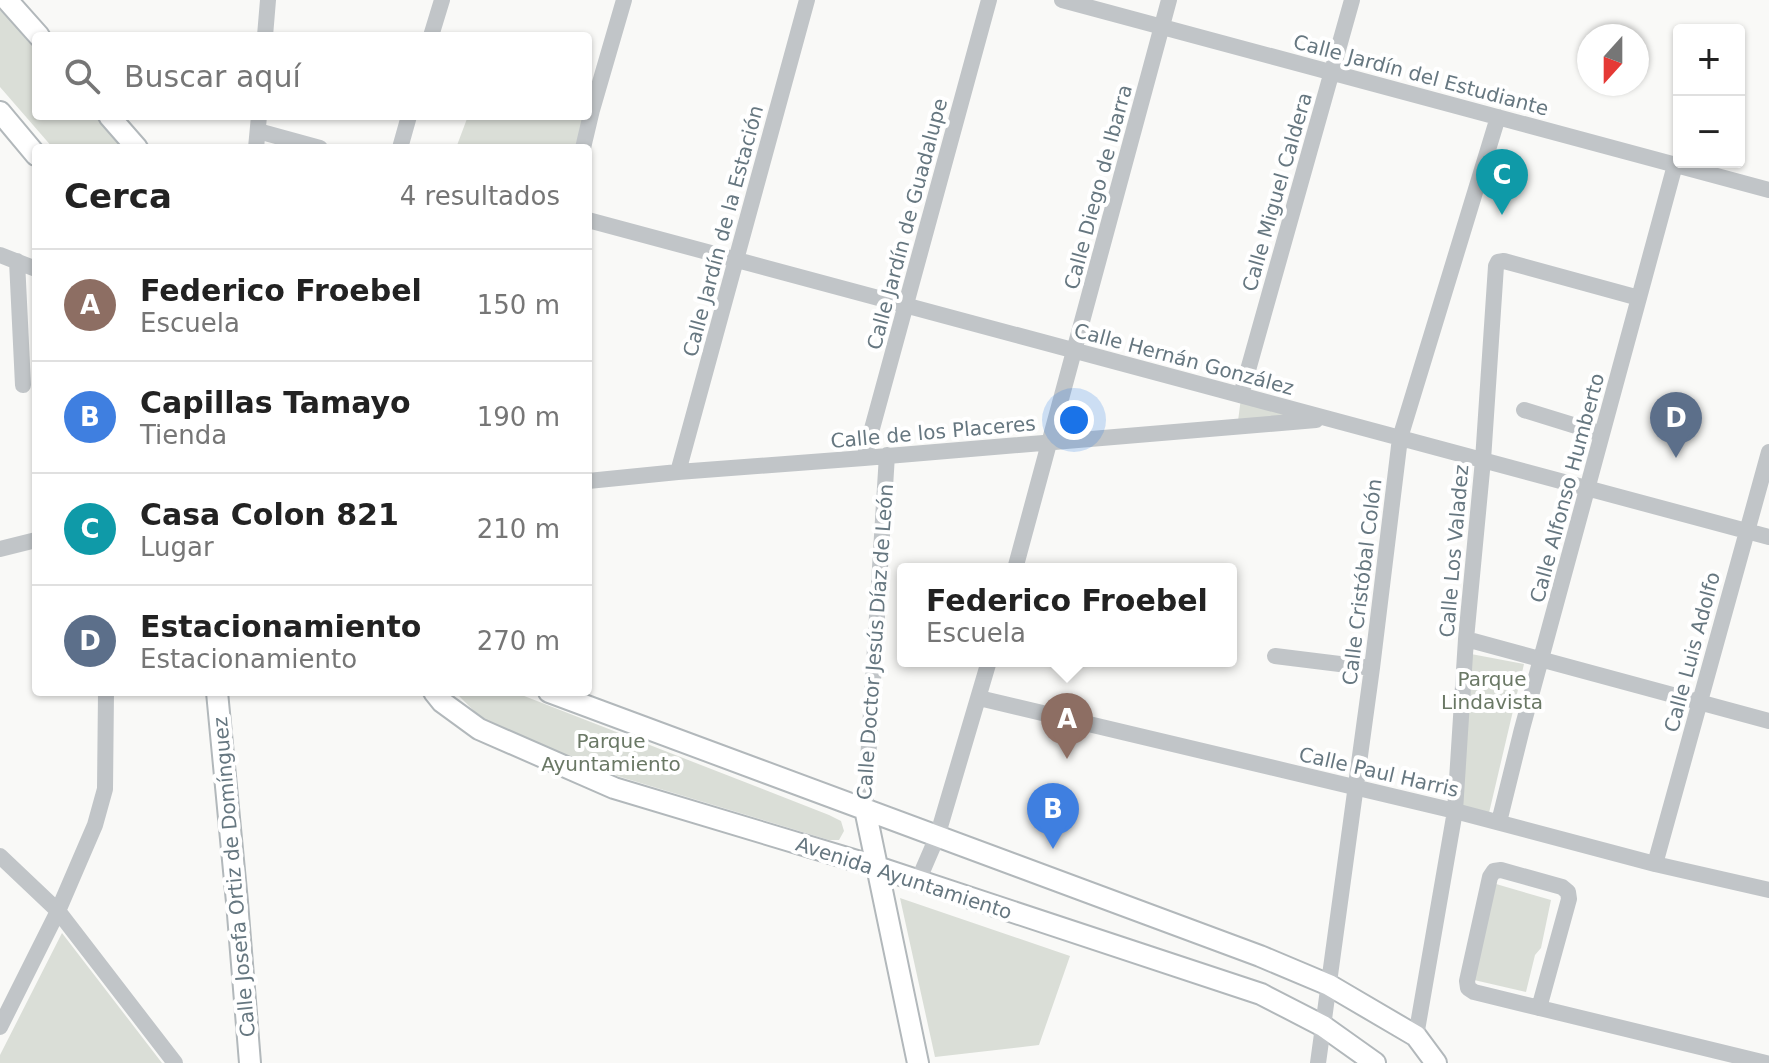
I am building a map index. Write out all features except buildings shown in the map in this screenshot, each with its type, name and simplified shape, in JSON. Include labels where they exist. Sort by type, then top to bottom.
[{"type":"main road","points":[[7,0],[35,32]]},
{"type":"main road","points":[[0,112],[32,150]]},
{"type":"main road","points":[[112,120],[134,144]]},
{"type":"main road","name":"Calle Josefa Ortiz de Domínguez","points":[[217,696],[250,1063]]},
{"type":"main road","name":"Avenida Ayuntamiento","points":[[437,696],[479,729],[614,788],[877,867],[1261,994],[1323,1026],[1375,1063]]},
{"type":"main road","points":[[560,696],[1260,956],[1329,985],[1416,1036],[1436,1063]]},
{"type":"main road","name":"Calle Doctor Jesús Díaz de León","points":[[865,809],[918,1063]]},
{"type":"street","points":[[265,32],[268,0]]},
{"type":"street","points":[[432,32],[442,0]]},
{"type":"street","points":[[592,110],[624,0]]},
{"type":"street","name":"Calle Jardín de la Estación","points":[[678,472],[807,0]]},
{"type":"street","name":"Calle Jardín de Guadalupe","points":[[864,458],[989,0]]},
{"type":"street","name":"Calle Jardín del Estudiante","points":[[1062,0],[1673,164]]},
{"type":"street","name":"Calle Diego de Ibarra","points":[[1017,563],[1169,0]]},
{"type":"street","name":"Calle Miguel Caldera","points":[[1241,395],[1352,0]]},
{"type":"street","name":"Calle Cristóbal Colón","points":[[1318,1063],[1400,438],[1498,117]]},
{"type":"street","points":[[401,144],[408,120]]},
{"type":"street","points":[[584,144],[590,120]]},
{"type":"street","points":[[258,132],[304,144]]},
{"type":"street","name":"Calle Alfonso Humberto","points":[[1499,822],[1674,168]]},
{"type":"street","name":"Calle Jardín del Estudiante","points":[[1686,168],[1769,190]]},
{"type":"street","name":"Calle Hernán González","points":[[592,221],[1769,537]]},
{"type":"street","points":[[0,255],[32,267]]},
{"type":"street","points":[[17,261],[23,385]]},
{"type":"street","name":"Calle Los Valadez","points":[[1416,1036],[1455,811],[1466,639],[1498,262],[1504,261],[1639,298]]},
{"type":"street","points":[[1524,410],[1602,434]]},
{"type":"street","name":"Calle de los Placeres","points":[[592,481],[1330,419]]},
{"type":"street","name":"Calle Luis Adolfo","points":[[1655,864],[1769,452]]},
{"type":"street","name":"Calle Doctor Jesús Díaz de León","points":[[865,809],[887,455]]},
{"type":"street","points":[[0,549],[32,541]]},
{"type":"street","points":[[1466,639],[1769,721]]},
{"type":"street","points":[[1275,656],[1372,668]]},
{"type":"street","points":[[918,881],[937,837],[987,667]]},
{"type":"street","points":[[0,1027],[58,911],[95,825],[105,789],[106,696]]},
{"type":"street","name":"Calle Paul Harris","points":[[979,698],[1455,811],[1655,864],[1769,890]]},
{"type":"street","points":[[0,856],[58,911],[175,1063]]},
{"type":"street","points":[[1539,1008],[1569,899],[1568,892],[1562,887],[1501,870],[1494,871],[1490,877],[1468,988],[1474,992],[1539,1008],[1766,1063]]},
{"type":"green space","points":[[0,10],[32,43],[32,120],[106,120],[127,144],[50,144],[0,87]]},
{"type":"green space","points":[[466,120],[583,120],[576,144],[458,144]]},
{"type":"green space","points":[[1241,398],[1321,418],[1238,421]]},
{"type":"green space","name":"Parque Lindavista","points":[[1471,654],[1524,664],[1489,813],[1459,807]]},
{"type":"green space","name":"Parque Ayuntamiento","points":[[459,696],[524,696],[829,815],[841,821],[844,831],[839,840],[829,840],[604,772],[482,719]]},
{"type":"green space","points":[[1496,884],[1551,900],[1541,948],[1535,955],[1526,992],[1474,980]]},
{"type":"green space","points":[[900,898],[1070,956],[1039,1045],[935,1057]]},
{"type":"green space","points":[[62,933],[162,1063],[0,1063],[0,1055]]},
{"type":"place","name":"Casa Colon 821","points":[[1502,215]]},
{"type":"place","name":"Estacionamiento","points":[[1676,458]]},
{"type":"place","name":"Federico Froebel","points":[[1067,759]]},
{"type":"place","name":"Capillas Tamayo","points":[[1053,849]]}]
